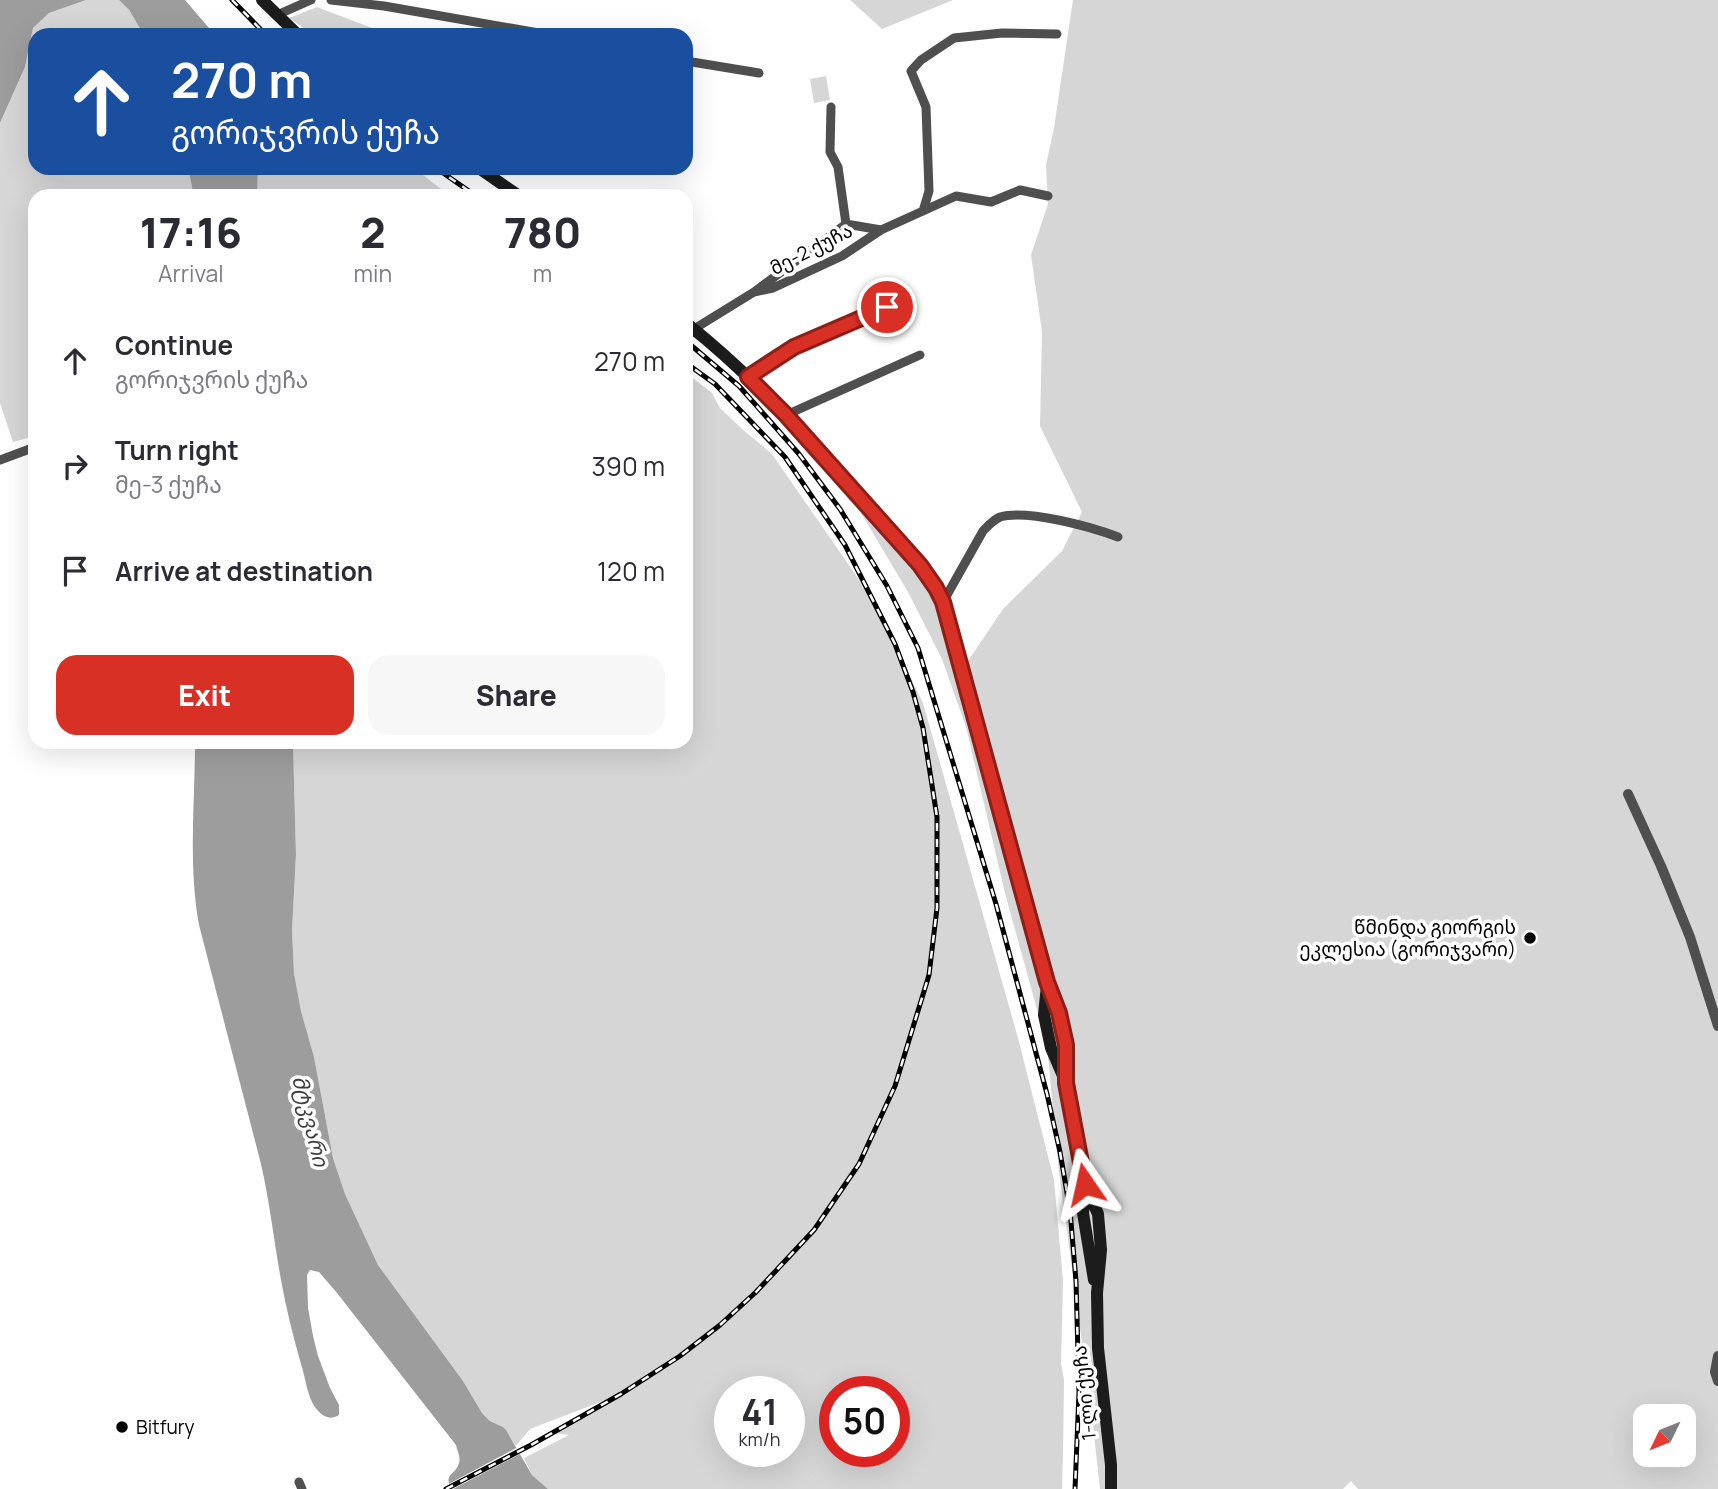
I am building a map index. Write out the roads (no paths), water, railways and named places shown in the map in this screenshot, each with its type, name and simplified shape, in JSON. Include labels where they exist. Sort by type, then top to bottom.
[{"type":"main road","points":[[262,0],[291,28]]},
{"type":"main road","points":[[489,175],[509,189]]},
{"type":"main road","name":"1-ლი ქუჩა","points":[[693,329],[786,415],[920,565],[943,602],[1066,1045],[1066,1083],[1085,1184],[1083,1213],[1097,1293],[1098,1348],[1111,1465],[1111,1489]]},
{"type":"street","points":[[277,15],[311,0]]},
{"type":"street","points":[[331,0],[384,3],[514,28]]},
{"type":"street","points":[[923,211],[929,191],[926,107],[911,71],[921,60],[954,38],[1002,33],[1057,34]]},
{"type":"street","points":[[693,62],[760,73]]},
{"type":"street","points":[[831,107],[830,152],[838,167],[846,224]]},
{"type":"street","name":"მე-2 ქუჩა","points":[[754,292],[773,288],[842,256],[881,230],[956,196],[991,202],[1020,190],[1048,196]]},
{"type":"street","name":"მე-2 ქუჩა","points":[[693,324],[754,292],[846,224],[881,230]]},
{"type":"street","points":[[748,377],[794,347],[887,307]]},
{"type":"street","points":[[786,415],[920,355]]},
{"type":"street","points":[[0,460],[28,451]]},
{"type":"street","points":[[943,602],[984,531],[992,521],[1003,516],[1059,520],[1098,529],[1118,537]]},
{"type":"street","points":[[1628,794],[1690,937],[1718,1026]]},
{"type":"street","points":[[1718,1356],[1715,1372],[1718,1381]]},
{"type":"water","points":[[0,0],[86,0],[49,13],[33,28],[28,28],[25,67],[0,123]]},
{"type":"water","points":[[119,0],[185,0],[209,28],[140,28]]},
{"type":"water","points":[[190,175],[258,175],[257,189],[192,189]]},
{"type":"water","name":"მტკვარი","points":[[195,749],[293,749],[296,855],[292,930],[294,973],[314,1057],[333,1158],[345,1194],[378,1265],[463,1381],[482,1413],[506,1430],[532,1475],[548,1489],[452,1489],[448,1480],[459,1461],[456,1445],[337,1293],[319,1272],[310,1270],[307,1275],[308,1308],[313,1336],[330,1388],[339,1405],[339,1415],[331,1418],[324,1416],[313,1404],[285,1301],[261,1164],[199,925],[193,856]]},
{"type":"railway","points":[[232,0],[259,28]]},
{"type":"railway","points":[[446,175],[466,189]]},
{"type":"railway","points":[[693,347],[739,386],[799,454],[840,509],[887,586],[918,648],[996,904],[1060,1152],[1070,1210],[1076,1281],[1079,1392],[1075,1489]]},
{"type":"railway","points":[[446,1489],[621,1394],[680,1356],[756,1292],[814,1230],[859,1164],[895,1086],[929,975],[937,908],[937,817],[923,728],[895,644],[845,545],[785,457],[715,384],[693,368]]},
{"type":"place","name":"წმინდა გიორგის ეკლესია (გორიჯვარი)","points":[[1530,938]]},
{"type":"place","name":"Bitfury","points":[[122,1427]]}]
